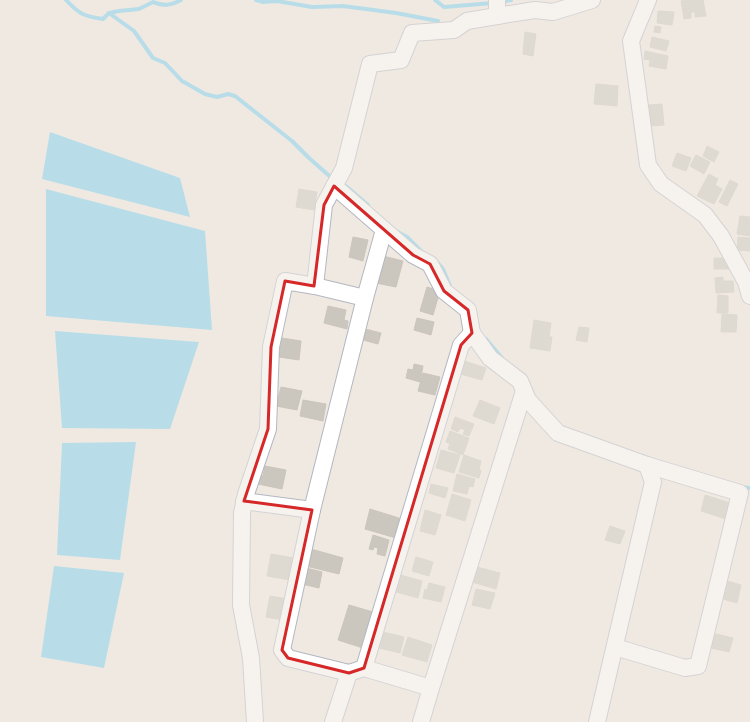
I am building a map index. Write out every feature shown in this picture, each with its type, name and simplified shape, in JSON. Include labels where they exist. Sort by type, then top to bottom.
[{"type":"street","points":[[315,286],[324,206],[344,168],[370,64],[401,60],[412,33],[454,30],[466,21],[496,8],[553,12],[592,0]]},
{"type":"street","points":[[648,0],[631,41],[648,165],[661,184],[705,215],[721,236],[746,282],[750,296]]},
{"type":"street","points":[[334,186],[413,255],[430,264],[444,291],[468,310],[472,333],[490,358],[520,381],[528,400],[558,433],[647,465],[745,493],[698,666],[685,668],[615,647]]},
{"type":"street","points":[[384,230],[365,298],[312,510],[282,650],[288,658],[349,673],[364,668],[432,688]]},
{"type":"street","points":[[255,722],[251,658],[241,605],[242,513],[246,494],[268,429],[271,347],[285,281],[315,286],[365,298]]},
{"type":"street","points":[[364,668],[461,345],[472,333]]},
{"type":"street","points":[[421,722],[524,390]]},
{"type":"street","points":[[596,722],[653,482],[647,465]]},
{"type":"street","points":[[244,501],[312,510]]},
{"type":"street","points":[[333,722],[349,673]]},
{"type":"highlighted area","points":[[334,186],[413,255],[430,264],[444,291],[468,310],[472,333],[461,345],[364,668],[349,673],[288,658],[282,650],[312,510],[244,501],[268,429],[271,347],[285,281],[314,286],[324,205]]},
{"type":"water","points":[[50,132],[180,178],[190,217],[42,179]]},
{"type":"water","points":[[46,189],[205,231],[212,330],[46,316]]},
{"type":"water","points":[[55,331],[199,342],[170,429],[62,428]]},
{"type":"water","points":[[136,442],[120,560],[57,555],[62,443]]},
{"type":"water","points":[[54,566],[124,573],[104,668],[41,657]]},
{"type":"building","points":[[703,0],[706,16],[695,17],[695,12],[691,12],[691,18],[684,19],[681,1]]},
{"type":"building","points":[[658,11],[674,12],[672,25],[657,23]]},
{"type":"building","points":[[655,26],[661,27],[660,33],[654,32]]},
{"type":"building","points":[[525,32],[536,34],[533,56],[523,54]]},
{"type":"building","points":[[652,37],[669,41],[666,51],[650,47]]},
{"type":"building","points":[[645,51],[668,56],[666,69],[649,66],[650,60],[644,59]]},
{"type":"building","points":[[596,84],[618,86],[617,106],[594,104]]},
{"type":"building","points":[[662,104],[664,125],[650,126],[649,105]]},
{"type":"building","points":[[707,146],[719,152],[714,162],[703,156]]},
{"type":"building","points":[[677,153],[691,158],[686,171],[672,166]]},
{"type":"building","points":[[696,155],[710,162],[704,174],[690,166]]},
{"type":"building","points":[[709,174],[718,179],[715,185],[722,189],[714,204],[697,196]]},
{"type":"building","points":[[730,180],[738,184],[727,206],[719,202]]},
{"type":"building","points":[[299,189],[317,192],[314,210],[296,207]]},
{"type":"building","points":[[740,216],[750,217],[750,236],[737,234]]},
{"type":"building","points":[[353,237],[368,240],[363,261],[349,257]]},
{"type":"building","points":[[738,237],[750,238],[750,251],[737,250]]},
{"type":"building","points":[[383,256],[403,261],[396,287],[376,283]]},
{"type":"building","points":[[714,258],[728,258],[729,269],[714,269]]},
{"type":"building","points":[[723,277],[723,281],[733,281],[734,292],[716,293],[715,278]]},
{"type":"building","points":[[427,287],[440,291],[433,315],[420,311]]},
{"type":"building","points":[[718,295],[728,296],[728,313],[717,313]]},
{"type":"building","points":[[328,306],[346,310],[344,320],[348,321],[347,329],[324,323]]},
{"type":"building","points":[[722,314],[737,315],[736,332],[721,332]]},
{"type":"building","points":[[417,318],[434,322],[431,335],[414,330]]},
{"type":"building","points":[[534,320],[551,323],[549,337],[552,337],[550,351],[530,348]]},
{"type":"building","points":[[579,327],[589,328],[587,342],[576,340]]},
{"type":"building","points":[[365,329],[381,333],[378,344],[363,340]]},
{"type":"building","points":[[282,338],[301,341],[299,360],[279,357]]},
{"type":"building","points":[[461,360],[486,368],[482,380],[457,373]]},
{"type":"building","points":[[414,364],[423,366],[420,382],[406,378],[408,369],[413,370]]},
{"type":"building","points":[[423,373],[440,377],[435,395],[418,391]]},
{"type":"building","points":[[281,387],[302,391],[297,410],[276,406]]},
{"type":"building","points":[[303,400],[326,404],[323,421],[300,416]]},
{"type":"building","points":[[480,400],[500,408],[494,424],[473,416]]},
{"type":"building","points":[[455,417],[474,424],[469,436],[463,434],[465,430],[460,428],[458,432],[451,429]]},
{"type":"building","points":[[450,431],[469,438],[463,455],[448,449],[450,443],[446,442]]},
{"type":"building","points":[[441,450],[460,455],[454,473],[436,468]]},
{"type":"building","points":[[464,455],[481,461],[479,478],[459,472]]},
{"type":"building","points":[[265,466],[286,470],[282,489],[258,484],[260,475],[263,476]]},
{"type":"building","points":[[457,474],[475,479],[473,487],[469,486],[467,494],[453,491]]},
{"type":"building","points":[[431,484],[448,488],[445,498],[429,493]]},
{"type":"building","points":[[452,494],[471,500],[465,521],[446,515]]},
{"type":"building","points":[[705,495],[730,503],[726,519],[701,511]]},
{"type":"building","points":[[370,509],[402,519],[396,538],[365,529]]},
{"type":"building","points":[[425,510],[441,515],[435,535],[420,531]]},
{"type":"building","points":[[610,526],[625,531],[620,544],[605,540]]},
{"type":"building","points":[[373,535],[389,540],[385,556],[377,554],[378,548],[374,547],[373,550],[369,549]]},
{"type":"building","points":[[311,549],[343,558],[339,574],[306,566]]},
{"type":"building","points":[[271,554],[294,558],[290,580],[267,576]]},
{"type":"building","points":[[416,557],[433,562],[429,576],[412,571]]},
{"type":"building","points":[[477,567],[500,573],[496,589],[472,582]]},
{"type":"building","points":[[306,568],[322,572],[319,588],[302,584]]},
{"type":"building","points":[[400,575],[422,581],[418,598],[396,592]]},
{"type":"building","points":[[724,580],[741,585],[737,603],[719,598]]},
{"type":"building","points":[[429,583],[445,587],[441,602],[423,598],[425,589],[427,590]]},
{"type":"building","points":[[476,589],[495,593],[490,609],[472,605]]},
{"type":"building","points":[[270,596],[287,599],[283,620],[266,617]]},
{"type":"building","points":[[349,605],[373,612],[363,648],[338,640]]},
{"type":"building","points":[[383,632],[404,637],[400,653],[379,648]]},
{"type":"building","points":[[708,632],[733,638],[729,652],[711,648],[712,642],[706,640]]},
{"type":"building","points":[[408,637],[432,645],[427,662],[402,655]]},
{"type":"waterway","points":[[66,0],[75,9],[87,16],[103,19],[109,13],[134,31],[153,58],[165,63],[182,81],[205,94],[217,97],[228,94],[235,96],[292,141],[334,180]]},
{"type":"waterway","points":[[109,13],[139,9],[153,2],[167,5],[181,0]]},
{"type":"waterway","points":[[256,0],[263,2],[277,1],[312,7],[343,6],[396,13],[438,21]]},
{"type":"waterway","points":[[435,0],[444,7],[493,3]]},
{"type":"waterway","points":[[500,2],[511,0]]},
{"type":"waterway","points":[[342,184],[368,205]]},
{"type":"waterway","points":[[396,231],[407,237],[422,252]]},
{"type":"waterway","points":[[437,262],[443,269],[450,286]]},
{"type":"waterway","points":[[486,339],[502,358]]},
{"type":"waterway","points":[[741,487],[750,488]]}]
